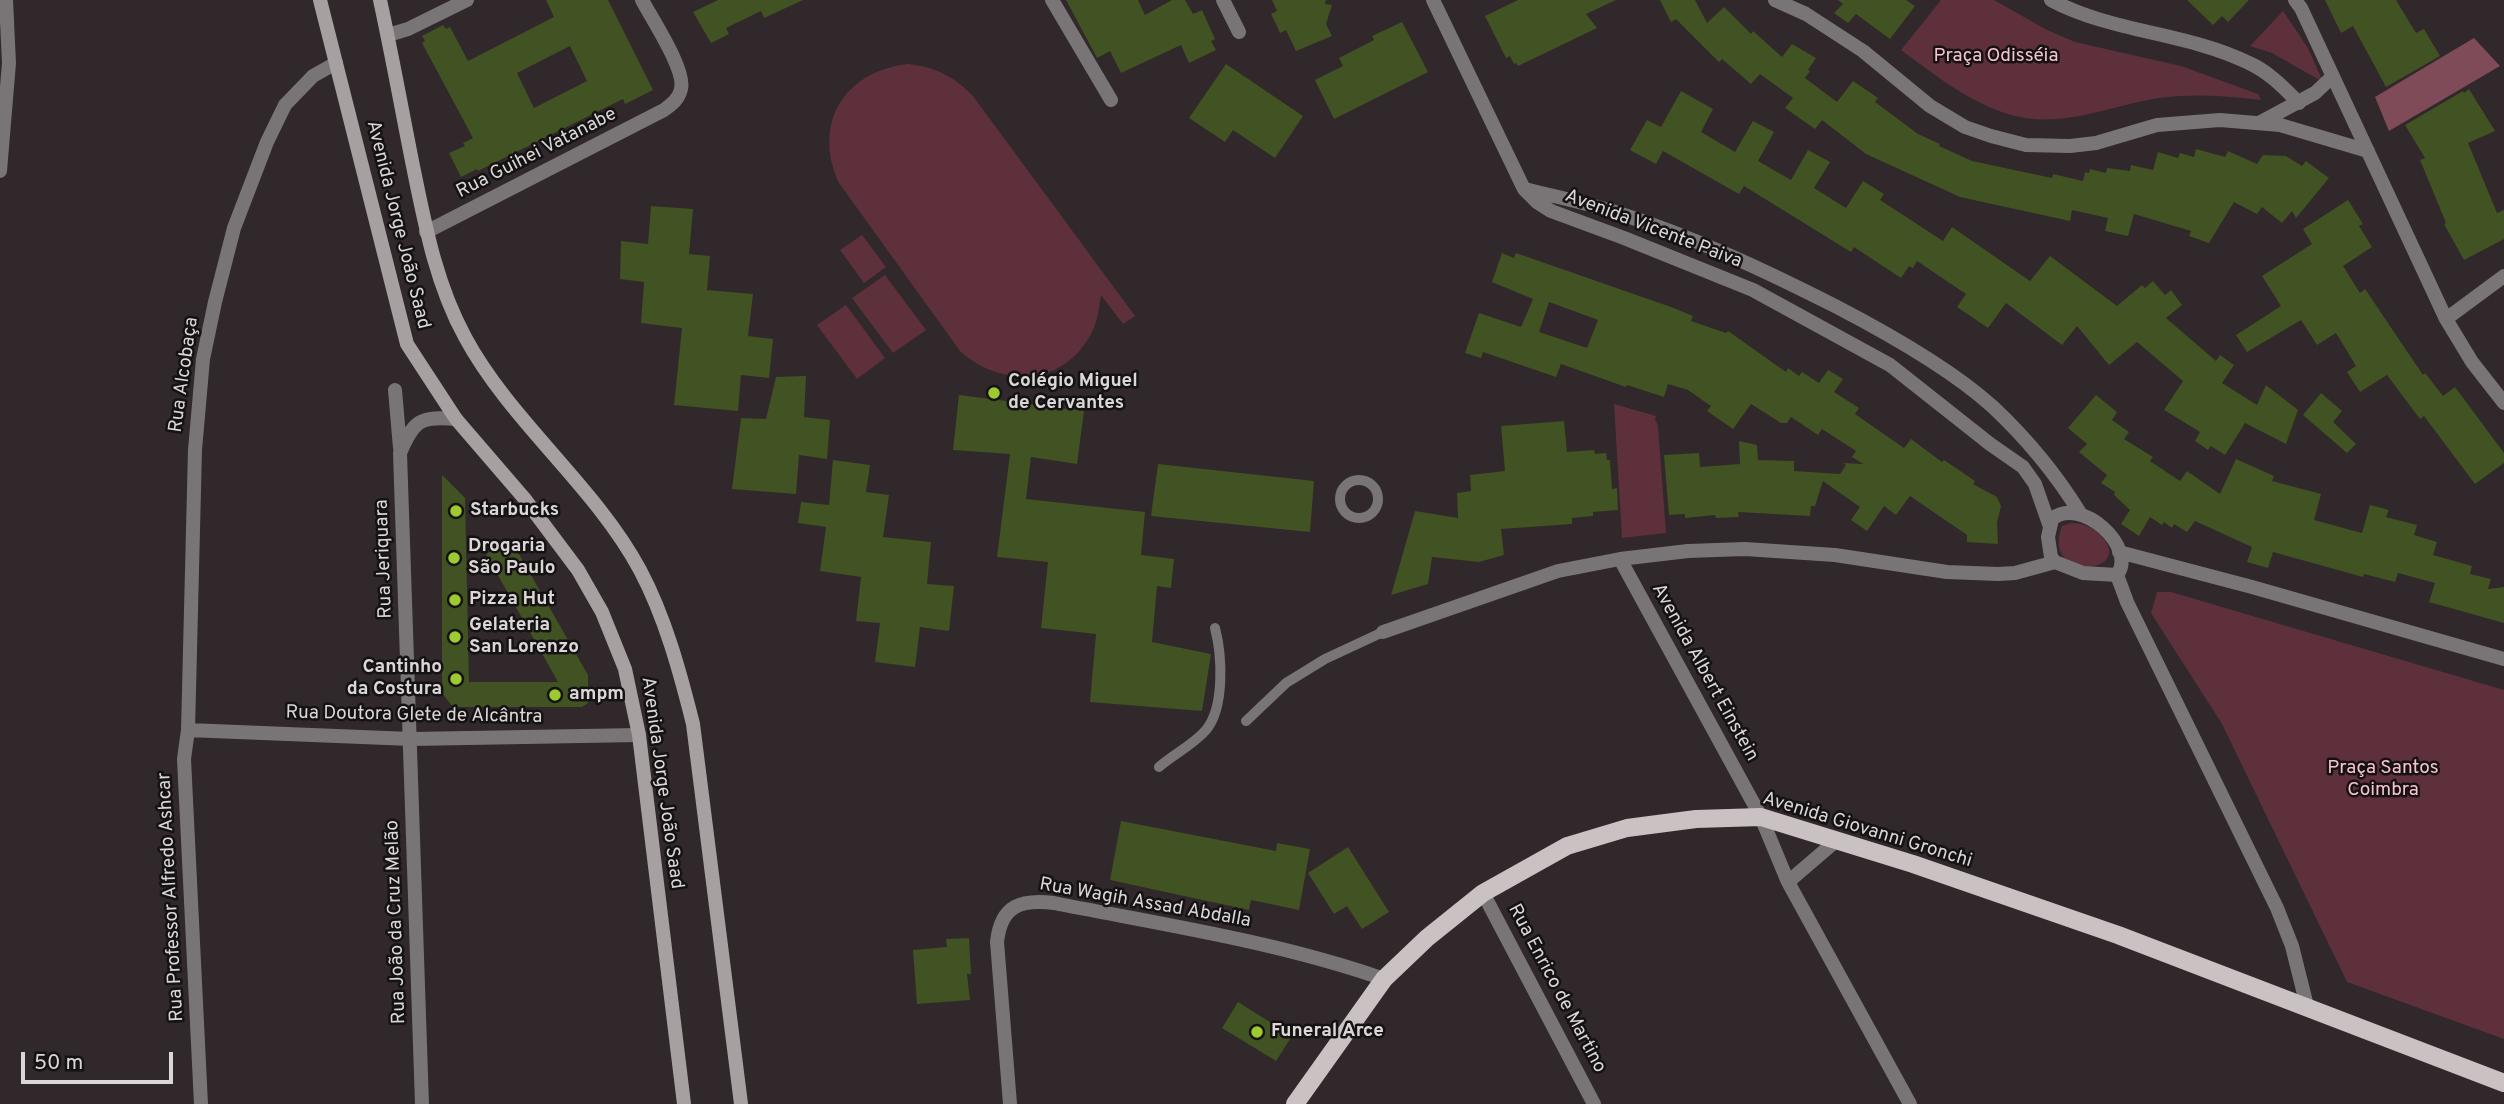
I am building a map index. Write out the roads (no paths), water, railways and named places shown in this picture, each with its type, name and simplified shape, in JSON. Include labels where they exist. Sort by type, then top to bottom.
[{"type":"main road","name":"Avenida Jorge João Saad","points":[[320,0],[407,344],[456,419],[524,498],[578,570],[602,612],[625,669],[639,735],[684,1104]]},
{"type":"main road","name":"Avenida Jorge João Saad","points":[[380,0],[426,232],[445,295],[466,338],[530,429],[608,523],[639,569],[664,626],[693,724],[741,1104]]},
{"type":"main road","name":"Avenida Giovanni Gronchi","points":[[1295,1104],[1384,979],[1427,938],[1483,892],[1567,846],[1628,828],[1696,820],[1761,817],[1913,864],[2119,935],[2504,1083]]},
{"type":"street","points":[[0,171],[9,63],[6,0]]},
{"type":"street","points":[[388,35],[408,29],[467,0]]},
{"type":"street","name":"Rua Guihei Vatanabe","points":[[426,232],[664,110],[677,99],[682,82],[678,69],[642,0]]},
{"type":"street","points":[[1052,0],[1111,100]]},
{"type":"street","points":[[1223,0],[1239,32]]},
{"type":"street","points":[[1433,0],[1524,189]]},
{"type":"street","points":[[1775,0],[1806,14],[1863,51],[1930,106],[1965,127],[2026,145],[2070,146],[2096,142],[2157,125],[2220,120],[2280,125],[2368,151]]},
{"type":"street","points":[[2051,0],[2075,13],[2222,51],[2252,64],[2300,103]]},
{"type":"street","points":[[2295,0],[2446,319],[2472,362],[2504,402]]},
{"type":"street","name":"Rua Alcobaça","points":[[188,730],[195,450],[203,359],[215,302],[234,228],[267,142],[285,105],[313,76],[336,63]]},
{"type":"street","points":[[2258,123],[2300,103],[2332,77]]},
{"type":"street","name":"Avenida Vicente Paiva","points":[[1524,189],[1618,213],[1694,240],[1778,276],[1883,330],[1991,406],[2048,467],[2080,513],[2103,528],[2119,552]]},
{"type":"street","name":"Avenida Vicente Paiva","points":[[1524,189],[1551,211],[1753,290],[1890,365],[2023,467],[2053,519]]},
{"type":"street","points":[[2446,319],[2504,276]]},
{"type":"street","name":"Rua Jeriquara","points":[[395,390],[400,453],[411,739]]},
{"type":"street","points":[[400,453],[408,433],[416,424],[433,417],[456,419]]},
{"type":"street","points":[[2055,562],[2050,548],[2053,519],[2080,513]]},
{"type":"street","points":[[1383,632],[1558,571],[1620,559],[1688,551],[1745,549],[1835,555],[1947,572],[1998,574],[2015,573],[2055,562],[2083,573],[2117,575]]},
{"type":"street","points":[[2307,1006],[2292,946],[2277,908],[2138,624],[2117,575],[2121,567],[2119,552],[2504,659]]},
{"type":"street","name":"Avenida Albert Einstein","points":[[1620,559],[1761,817],[1788,882],[1910,1104]]},
{"type":"street","name":"Rua Doutora Glete de Alcântra","points":[[188,730],[411,739],[639,735]]},
{"type":"street","name":"Rua Professor Alfredo Ashcar","points":[[188,730],[184,760],[201,1104]]},
{"type":"street","name":"Rua João da Cruz Melão","points":[[411,739],[422,1104]]},
{"type":"street","points":[[1788,882],[1837,840]]},
{"type":"street","name":"Rua Enrico de Martino","points":[[1483,892],[1594,1104]]},
{"type":"street","name":"Rua Wagih Assad Abdalla","points":[[1010,1104],[997,942],[999,926],[1007,912],[1020,904],[1034,901],[1054,903],[1288,950],[1384,979]]},
{"type":"lane","points":[[1159,767],[1207,729],[1215,713],[1221,657],[1215,628]]},
{"type":"lane","points":[[1246,721],[1286,683],[1325,659],[1383,632]]},
{"type":"place","name":"Colégio Miguel de Cervantes","points":[[994,393]]},
{"type":"place","name":"Starbucks","points":[[456,511]]},
{"type":"place","name":"Drogaria São Paulo","points":[[454,558]]},
{"type":"place","name":"Pizza Hut","points":[[455,600]]},
{"type":"place","name":"Gelateria San Lorenzo","points":[[455,637]]},
{"type":"place","name":"Cantinho da Costura","points":[[456,679]]},
{"type":"place","name":"ampm","points":[[555,695]]},
{"type":"place","name":"Funeral Arce","points":[[1257,1032]]},
{"type":"park label","name":"Praça Odisséia","points":[[1996,57]]},
{"type":"park label","name":"Praça Santos Coimbra","points":[[2383,780]]}]
